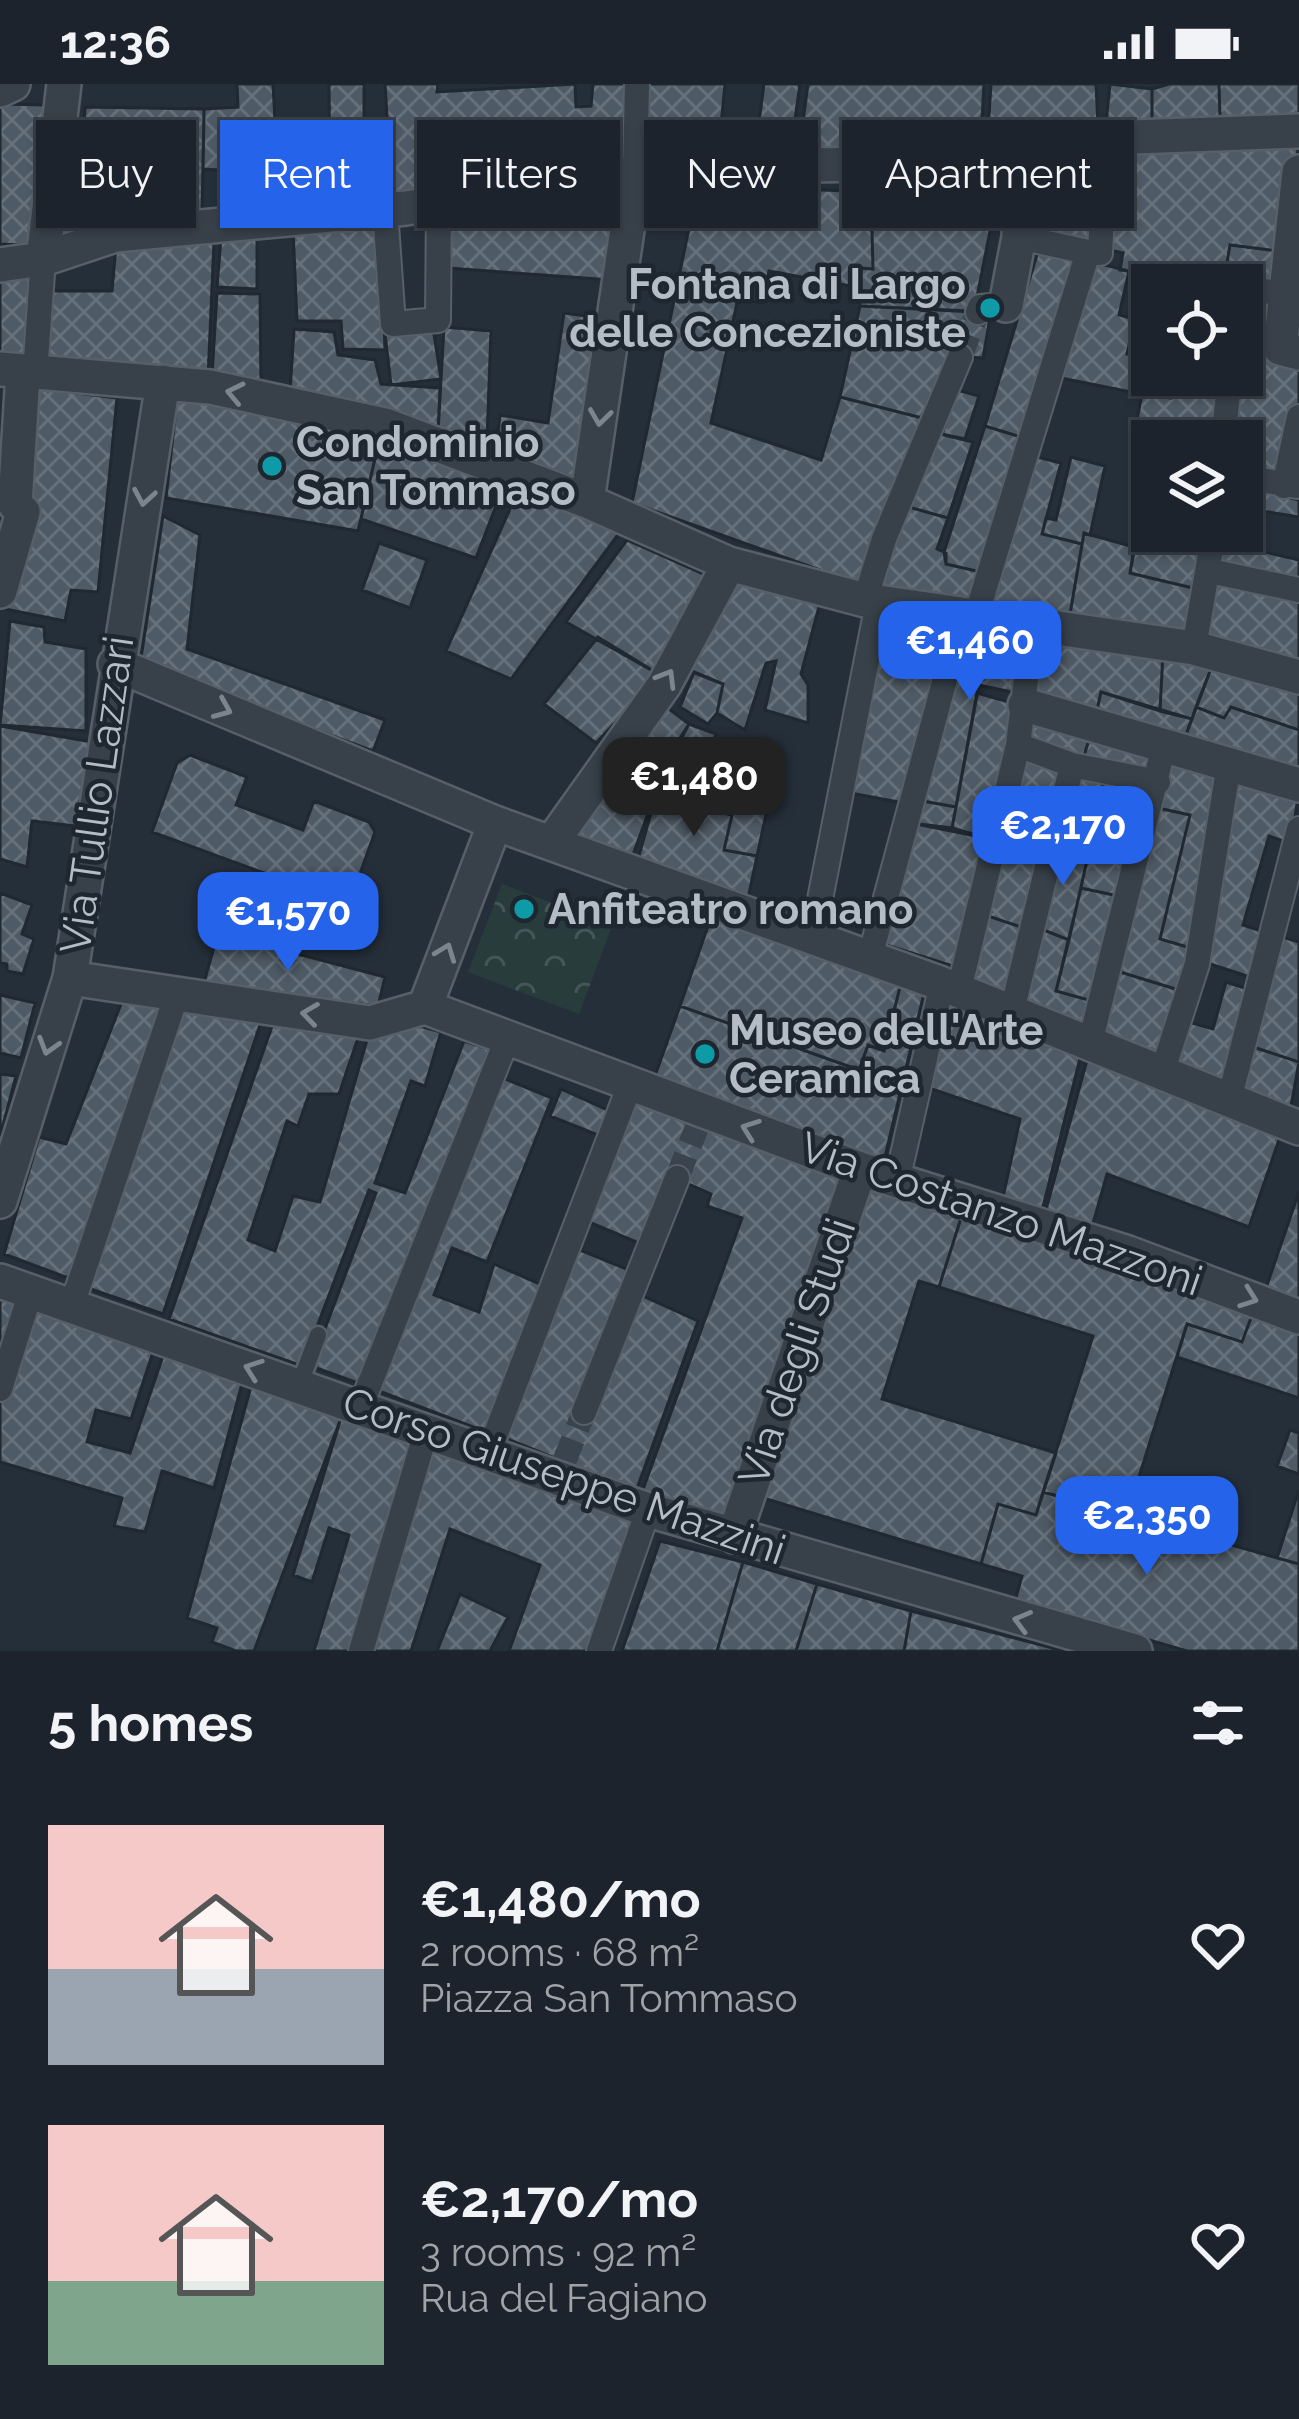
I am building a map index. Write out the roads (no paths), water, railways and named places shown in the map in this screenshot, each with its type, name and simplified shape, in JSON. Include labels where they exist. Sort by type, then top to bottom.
[{"type":"street","points":[[0,89],[14,84]]},
{"type":"street","points":[[0,591],[23,512],[15,504],[19,372],[43,259],[64,84]]},
{"type":"street","points":[[587,501],[634,176],[637,84]]},
{"type":"street","points":[[1134,140],[1299,131]]},
{"type":"street","points":[[620,178],[674,167],[842,164]]},
{"type":"street","points":[[1289,351],[1285,294],[1299,172]]},
{"type":"street","points":[[0,265],[43,259],[115,236],[220,226]]},
{"type":"street","points":[[387,228],[393,324],[437,320],[439,228]]},
{"type":"street","points":[[988,308],[1019,228]]},
{"type":"street","points":[[1019,237],[1100,253],[1101,228]]},
{"type":"street","points":[[870,957],[969,616],[1088,252]]},
{"type":"street","points":[[1263,291],[1285,294]]},
{"type":"street","points":[[813,935],[884,539],[960,357]]},
{"type":"street","points":[[19,372],[164,382],[385,425],[587,501],[729,564],[872,602],[1195,648],[1299,677]]},
{"type":"street","name":"Via Tullio Lazzari","points":[[0,1202],[70,978],[115,664],[164,382]]},
{"type":"street","points":[[1292,486],[1299,417]]},
{"type":"street","points":[[1195,648],[1212,552]]},
{"type":"street","points":[[551,842],[664,685],[729,564]]},
{"type":"street","points":[[1210,571],[1299,590]]},
{"type":"street","points":[[897,1181],[1018,746],[1033,622]]},
{"type":"street","points":[[115,664],[494,823],[951,987],[1229,1100],[1297,1119]]},
{"type":"street","points":[[1024,705],[1165,742],[1299,785]]},
{"type":"street","points":[[1090,1043],[1165,742]]},
{"type":"street","points":[[1018,746],[1072,765],[1158,782]]},
{"type":"street","points":[[1162,1073],[1197,964],[1228,764]]},
{"type":"street","points":[[1012,1011],[1072,765]]},
{"type":"street","points":[[70,978],[370,1023],[424,1007],[494,823]]},
{"type":"street","points":[[1229,1100],[1299,829]]},
{"type":"street","points":[[72,1305],[177,994]]},
{"type":"street","name":"Via Costanzo Mazzoni","points":[[424,1007],[702,1115],[1128,1253],[1299,1317]]},
{"type":"street","points":[[359,1408],[507,1039]]},
{"type":"street","points":[[488,1454],[633,1086]]},
{"type":"street","name":"Via degli Studi","points":[[734,1535],[860,1168]]},
{"type":"street","points":[[584,1412],[677,1178]]},
{"type":"street","points":[[0,1389],[15,1286]]},
{"type":"street","name":"Corso Giuseppe Mazzini","points":[[15,1286],[488,1454],[560,1470],[649,1510],[1095,1646],[1135,1651]]},
{"type":"street","points":[[361,1651],[426,1432]]},
{"type":"street","points":[[599,1651],[649,1510]]},
{"type":"lane","points":[[299,1386],[318,1335]]},
{"type":"tunnel","points":[[960,357],[978,312]]},
{"type":"tunnel","points":[[677,1178],[701,1117]]},
{"type":"tunnel","points":[[564,1462],[584,1412]]},
{"type":"place","name":"Fontana di Largo delle Concezioniste","points":[[990,308]]},
{"type":"place","name":"Condominio San Tommaso","points":[[272,466]]},
{"type":"place","name":"Anfiteatro romano","points":[[524,909]]},
{"type":"place","name":"Museo dell'Arte Ceramica","points":[[705,1054]]}]
